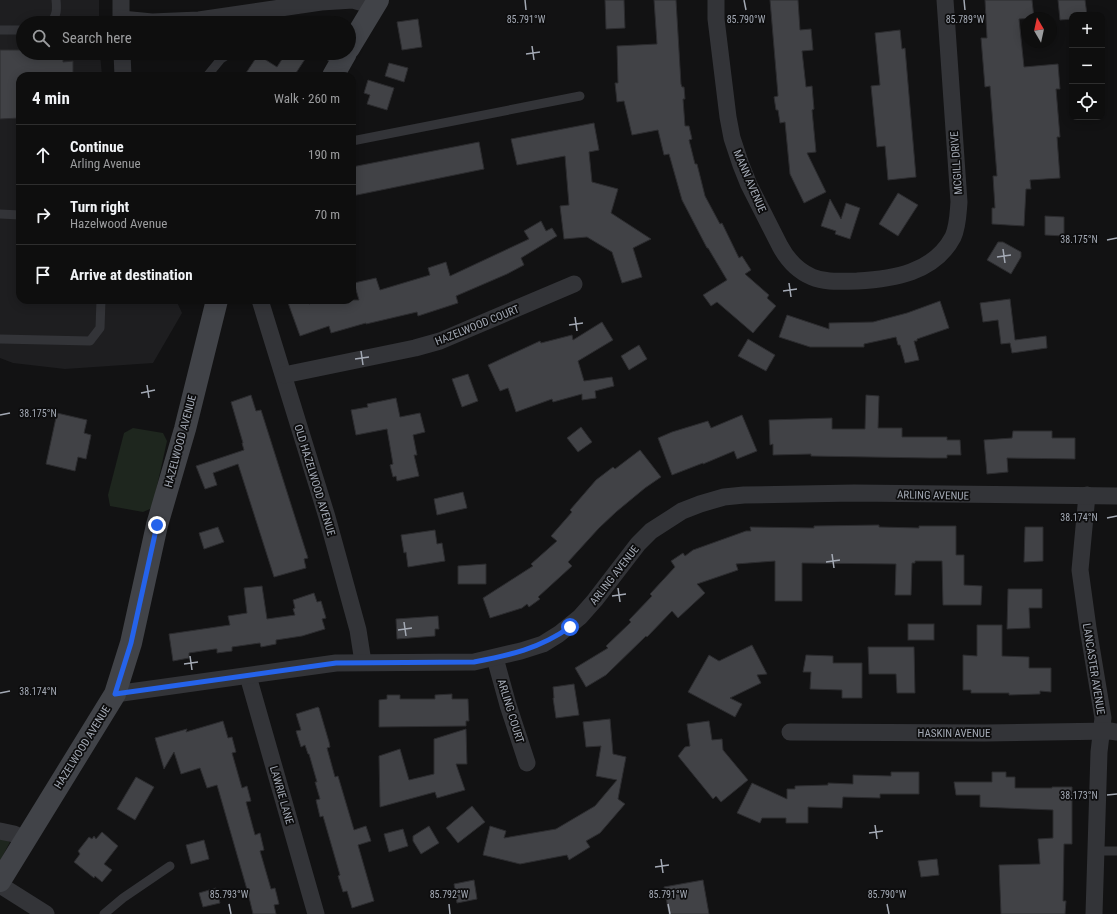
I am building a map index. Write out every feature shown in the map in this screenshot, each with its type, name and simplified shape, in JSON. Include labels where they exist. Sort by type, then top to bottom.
[{"type":"street","points":[[121,0],[121,16]]},
{"type":"street","points":[[222,16],[305,2],[353,0],[376,3],[356,32]]},
{"type":"street","name":"MANN AVENUE","points":[[716,0],[716,19],[732,138],[749,185],[785,255],[804,273],[824,281],[879,279]]},
{"type":"street","name":"MCGILL DRIVE","points":[[879,279],[903,274],[921,268],[932,261],[948,244],[953,236],[958,222],[959,202],[946,0]]},
{"type":"street","points":[[122,60],[123,72]]},
{"type":"street","name":"HAZELWOOD COURT","points":[[284,374],[415,348],[440,341],[574,284]]},
{"type":"street","name":"HAZELWOOD AVENUE","points":[[0,882],[115,694],[131,643],[157,525],[184,429],[216,304]]},
{"type":"street","name":"OLD HAZELWOOD AVENUE","points":[[261,304],[327,517],[358,630],[363,662]]},
{"type":"street","name":"ARLING AVENUE","points":[[115,694],[336,663],[474,662],[495,658],[542,644],[559,634],[580,617],[638,544],[651,531],[682,512],[700,504],[724,497],[744,495],[854,493],[1117,496]]},
{"type":"street","name":"LANCASTER AVENUE","points":[[1087,496],[1080,570],[1103,718],[1109,731],[1099,752],[1094,914]]},
{"type":"street","name":"ARLING COURT","points":[[495,658],[508,705],[528,763]]},
{"type":"street","name":"LAWRIE LANE","points":[[248,676],[316,914]]},
{"type":"street","name":"HASKIN AVENUE","points":[[790,732],[985,733],[1109,731]]},
{"type":"street","points":[[0,831],[14,834],[26,839]]},
{"type":"street","points":[[0,885],[46,914]]},
{"type":"lane","points":[[54,16],[57,11],[56,0]]},
{"type":"lane","points":[[0,30],[16,30]]},
{"type":"lane","points":[[210,72],[220,60]]},
{"type":"lane","points":[[356,140],[580,96]]},
{"type":"lane","points":[[0,214],[16,215]]},
{"type":"lane","points":[[0,339],[90,341],[100,328],[100,304]]},
{"type":"lane","points":[[1096,851],[1117,851]]},
{"type":"lane","points":[[104,914],[123,898],[170,866]]},
{"type":"shaded area","points":[[0,0],[99,0],[99,16],[16,16],[16,60],[101,60],[102,72],[16,72],[16,304],[178,304],[182,313],[153,363],[65,369],[13,363],[0,358]]},
{"type":"shaded area","points":[[133,428],[163,433],[167,441],[153,504],[150,509],[143,512],[110,506],[108,495],[124,433]]},
{"type":"shaded area","points":[[0,839],[5,839],[10,842],[0,861]]},
{"type":"building","points":[[605,0],[624,0],[625,28],[606,29]]},
{"type":"building","points":[[654,0],[676,0],[681,84],[682,87],[684,87],[685,99],[683,99],[685,126],[689,126],[692,139],[689,140],[705,196],[720,224],[722,223],[739,258],[742,256],[751,270],[745,274],[769,295],[767,298],[776,306],[753,333],[717,302],[711,306],[703,295],[727,280],[707,248],[682,200],[669,154],[664,155],[658,130],[632,135],[624,101],[617,102],[615,83],[618,83],[617,46],[657,44]]},
{"type":"building","points":[[770,0],[798,0],[800,30],[811,29],[813,50],[802,51],[806,87],[812,86],[814,109],[812,110],[816,152],[807,153],[826,192],[804,203],[790,174],[785,122],[780,123],[778,110],[776,110],[774,97],[778,95]]},
{"type":"building","points":[[985,0],[1032,0],[1033,12],[1021,12],[1021,19],[1019,19],[1024,67],[1058,64],[1060,89],[1056,89],[1060,137],[1057,137],[1060,178],[1030,180],[1031,189],[1026,189],[1024,226],[992,224],[992,208],[995,208],[993,176],[997,176],[990,86],[985,87],[981,38],[987,38]]},
{"type":"building","points":[[1058,0],[1085,0],[1087,12],[1069,12],[1069,19],[1060,20]]},
{"type":"building","points":[[418,19],[422,47],[402,50],[397,22]]},
{"type":"building","points":[[900,30],[902,49],[905,48],[916,177],[888,180],[885,146],[877,147],[871,86],[880,85],[875,33]]},
{"type":"building","points":[[0,50],[16,50],[16,60],[73,61],[73,72],[16,72],[16,118],[0,119]]},
{"type":"building","points":[[255,60],[266,60],[277,67],[282,60],[304,60],[297,72],[247,72]]},
{"type":"building","points":[[389,63],[408,68],[404,82],[385,76]]},
{"type":"building","points":[[368,80],[394,88],[387,110],[367,104],[370,95],[364,93]]},
{"type":"building","points":[[594,123],[599,150],[589,152],[592,182],[618,189],[611,213],[651,239],[633,248],[642,277],[622,283],[612,252],[587,237],[564,239],[560,206],[569,205],[565,156],[517,165],[511,139]]},
{"type":"building","points":[[479,142],[484,169],[356,195],[356,166]]},
{"type":"building","points":[[898,193],[918,205],[898,236],[879,224]]},
{"type":"building","points":[[830,199],[841,219],[846,203],[860,208],[850,239],[835,234],[836,231],[821,226]]},
{"type":"building","points":[[1045,216],[1064,217],[1064,236],[1045,235]]},
{"type":"building","points":[[541,221],[546,231],[552,228],[557,236],[521,258],[524,265],[456,296],[458,303],[418,316],[417,312],[366,323],[331,333],[329,326],[300,336],[288,304],[356,304],[356,300],[359,300],[356,290],[356,283],[376,278],[380,290],[430,275],[428,268],[446,262],[450,276],[529,239],[524,231]]},
{"type":"building","points":[[998,242],[1003,242],[1021,252],[1021,257],[1011,274],[987,260]]},
{"type":"building","points":[[1010,299],[1015,340],[1046,336],[1047,348],[1012,353],[1010,343],[1001,344],[998,320],[983,322],[980,303]]},
{"type":"building","points":[[940,301],[949,328],[914,341],[919,360],[905,363],[896,337],[864,344],[864,347],[810,347],[779,337],[787,315],[829,329],[829,323],[873,322],[907,313]]},
{"type":"building","points":[[602,322],[613,340],[578,361],[584,381],[612,377],[614,386],[595,391],[596,398],[582,400],[582,394],[553,402],[552,399],[516,412],[508,388],[500,391],[488,365],[540,341],[541,343],[572,335],[573,340]]},
{"type":"building","points":[[748,339],[775,355],[766,371],[738,356]]},
{"type":"building","points":[[639,345],[647,359],[629,370],[621,356]]},
{"type":"building","points":[[468,374],[478,401],[462,407],[452,379]]},
{"type":"building","points":[[251,395],[256,411],[261,410],[308,558],[304,559],[306,568],[274,577],[238,464],[213,473],[217,485],[205,489],[196,466],[244,450],[231,402]]},
{"type":"building","points":[[866,395],[879,396],[878,428],[902,428],[902,437],[947,437],[947,440],[960,440],[961,455],[947,455],[947,458],[929,458],[811,456],[811,454],[773,455],[773,444],[770,445],[769,420],[832,418],[832,429],[865,429]]},
{"type":"building","points":[[396,398],[400,417],[420,413],[425,432],[413,435],[417,455],[414,455],[419,476],[397,481],[396,476],[393,477],[390,465],[393,464],[387,429],[356,435],[351,410],[368,407],[367,404]]},
{"type":"building","points":[[57,413],[87,420],[84,433],[91,435],[86,459],[78,457],[75,471],[46,464]]},
{"type":"building","points":[[742,415],[757,451],[737,459],[734,451],[672,475],[658,438],[708,421],[711,428]]},
{"type":"building","points":[[581,427],[592,442],[578,452],[567,438]]},
{"type":"building","points":[[1013,431],[1052,431],[1052,438],[1075,438],[1075,459],[1007,458],[1008,472],[987,474],[984,440],[1012,438]]},
{"type":"building","points":[[640,450],[661,477],[645,488],[599,528],[568,562],[572,566],[538,597],[540,599],[529,607],[527,604],[522,608],[490,618],[483,598],[533,566],[531,564],[557,541],[551,536],[572,512],[570,510],[596,480],[613,467],[615,469]]},
{"type":"building","points":[[463,492],[467,508],[437,515],[434,499]]},
{"type":"building","points":[[879,525],[879,527],[919,528],[919,526],[956,526],[956,555],[964,555],[964,585],[982,586],[981,605],[943,605],[942,561],[915,561],[915,563],[912,563],[911,595],[895,595],[896,564],[802,563],[802,601],[775,601],[775,561],[736,564],[738,570],[697,584],[705,593],[678,618],[672,611],[647,637],[646,636],[606,675],[586,687],[575,668],[608,648],[606,646],[631,622],[629,620],[652,596],[650,594],[675,567],[671,561],[683,553],[685,556],[693,550],[746,531],[751,531],[750,527],[814,528],[814,526]]},
{"type":"building","points":[[218,527],[224,542],[204,549],[199,533]]},
{"type":"building","points":[[1025,527],[1043,527],[1043,561],[1024,562]]},
{"type":"building","points":[[435,530],[437,544],[442,543],[445,561],[408,567],[406,552],[404,553],[401,535]]},
{"type":"building","points":[[486,564],[486,584],[458,584],[458,566]]},
{"type":"building","points":[[262,586],[267,619],[295,615],[293,600],[314,593],[317,602],[321,601],[326,618],[322,619],[325,629],[302,636],[276,640],[276,644],[261,647],[260,643],[232,647],[232,651],[217,653],[217,649],[215,649],[189,653],[189,658],[173,661],[169,634],[230,625],[228,616],[247,613],[244,588]]},
{"type":"building","points":[[1008,589],[1042,589],[1042,608],[1029,608],[1030,628],[1007,629]]},
{"type":"building","points":[[438,616],[439,629],[435,629],[435,636],[397,639],[396,619]]},
{"type":"building","points":[[908,624],[934,624],[934,640],[908,640]]},
{"type":"building","points":[[977,625],[1002,625],[1002,656],[1029,657],[1029,668],[1051,668],[1051,692],[1040,691],[1040,694],[1009,695],[1009,693],[971,693],[971,690],[963,690],[963,655],[977,656]]},
{"type":"building","points":[[752,645],[767,674],[757,675],[761,683],[730,698],[742,704],[735,717],[688,692],[709,655],[719,661]]},
{"type":"building","points":[[868,647],[914,647],[915,693],[897,693],[896,674],[869,674]]},
{"type":"building","points":[[806,655],[833,656],[833,663],[862,663],[862,698],[842,698],[842,690],[810,689],[811,672],[803,672]]},
{"type":"building","points":[[574,684],[579,715],[556,718],[553,687]]},
{"type":"building","points":[[452,694],[452,699],[468,699],[469,721],[466,721],[466,726],[379,727],[379,700],[387,699],[387,695],[400,695],[400,699],[435,699],[435,695]]},
{"type":"building","points":[[318,707],[329,742],[330,747],[327,748],[335,777],[338,776],[354,830],[366,826],[371,841],[358,845],[374,901],[352,908],[347,891],[343,892],[338,876],[340,875],[323,816],[320,817],[316,800],[320,799],[309,754],[305,745],[301,747],[296,731],[301,730],[296,714]]},
{"type":"building","points":[[610,719],[613,754],[626,757],[618,799],[625,804],[600,833],[586,841],[590,847],[569,860],[567,855],[520,864],[483,855],[490,826],[506,831],[504,838],[556,829],[595,806],[617,780],[596,776],[601,746],[586,747],[583,722]]},
{"type":"building","points":[[223,721],[228,738],[232,737],[236,752],[232,753],[242,788],[247,786],[251,801],[246,802],[255,835],[260,833],[264,850],[260,851],[271,889],[275,888],[279,904],[274,905],[276,914],[253,914],[217,785],[207,788],[200,768],[181,774],[174,752],[164,769],[155,738],[187,729],[186,732]]},
{"type":"building","points":[[709,721],[712,740],[722,739],[723,750],[748,780],[721,802],[716,796],[713,799],[678,756],[685,747],[690,746],[687,724]]},
{"type":"building","points":[[466,729],[467,764],[456,764],[465,790],[437,798],[435,792],[380,807],[379,756],[400,749],[409,780],[434,774],[434,739]]},
{"type":"building","points":[[891,772],[919,772],[919,794],[880,794],[880,798],[843,797],[842,808],[808,807],[808,823],[786,823],[786,818],[762,818],[760,823],[737,813],[752,783],[787,799],[787,789],[795,789],[795,786],[828,785],[828,783],[853,784],[853,775],[891,776]]},
{"type":"building","points":[[992,772],[1006,772],[1006,777],[1015,777],[1015,788],[1072,787],[1072,844],[1064,844],[1063,901],[1066,901],[1065,914],[1001,914],[999,865],[1040,864],[1038,839],[1053,838],[1053,810],[980,807],[980,795],[956,795],[954,782],[992,782]]},
{"type":"building","points":[[136,777],[154,787],[135,820],[117,809]]},
{"type":"building","points":[[472,806],[485,822],[458,843],[446,828]]},
{"type":"building","points":[[429,826],[439,843],[421,854],[413,841],[413,836]]},
{"type":"building","points":[[403,829],[408,846],[389,852],[384,834]]},
{"type":"building","points":[[102,832],[118,846],[104,864],[112,870],[102,882],[95,876],[94,878],[74,862],[80,854],[78,851],[89,837],[92,839],[94,836],[96,839]]},
{"type":"building","points":[[204,840],[209,859],[191,864],[186,845]]},
{"type":"building","points":[[937,859],[939,875],[921,877],[918,861]]},
{"type":"building","points":[[474,880],[477,899],[457,903],[454,884]]},
{"type":"building","points":[[703,880],[709,914],[669,914],[664,887]]},
{"type":"building","points":[[216,888],[220,903],[203,907],[199,893]]},
{"type":"route","points":[[157,525],[131,643],[115,694],[336,663],[474,662],[495,658],[542,644],[570,627]]}]
